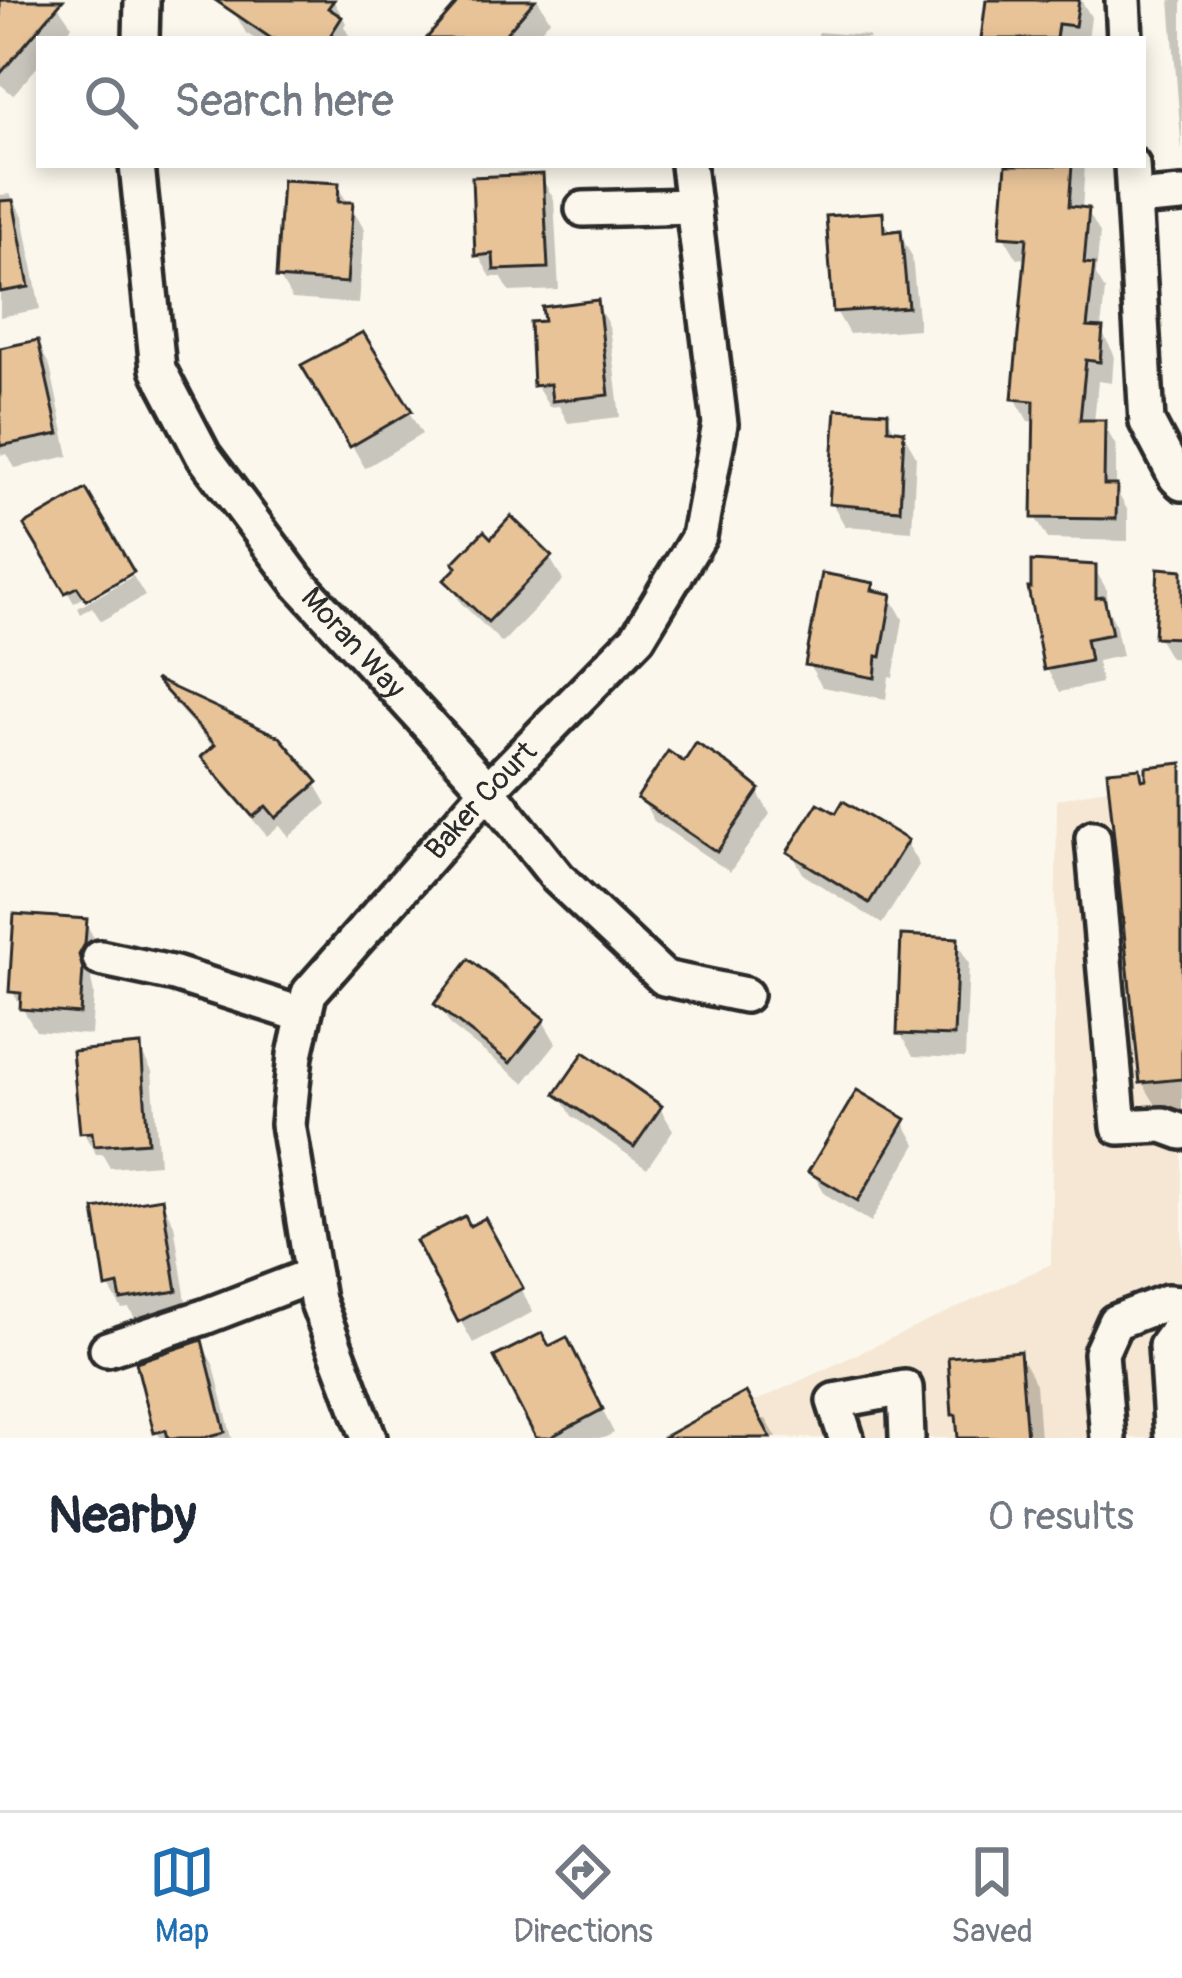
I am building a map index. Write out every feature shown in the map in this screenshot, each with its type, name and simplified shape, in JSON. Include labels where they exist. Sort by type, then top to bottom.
[{"type":"street","points":[[1123,0],[1125,36]]},
{"type":"street","points":[[141,36],[142,2]]},
{"type":"street","name":"Moran Way","points":[[136,168],[158,368],[203,455],[297,581],[488,790],[558,878],[664,979],[745,995]]},
{"type":"street","name":"Baker Court","points":[[369,1438],[317,1300],[288,1124],[302,1015],[309,993],[488,790],[638,637],[699,536],[720,424],[688,168]]},
{"type":"street","points":[[1182,194],[1133,182],[1147,422],[1182,483]]},
{"type":"street","points":[[583,209],[693,206]]},
{"type":"street","points":[[1093,838],[1119,1127],[1162,1125],[1182,1132]]},
{"type":"street","points":[[100,958],[175,974],[302,1015]]},
{"type":"street","points":[[107,1348],[314,1275]]},
{"type":"street","points":[[1108,1438],[1101,1353],[1115,1322],[1167,1302],[1182,1303]]},
{"type":"street","points":[[1172,1438],[1166,1346],[1182,1324]]},
{"type":"street","points":[[846,1438],[834,1401],[905,1388],[908,1438]]},
{"type":"shaded area","points":[[1182,770],[1182,1438],[677,1438],[1051,1264],[1057,800]]},
{"type":"building","points":[[0,0],[63,0],[0,74]]},
{"type":"building","points":[[215,0],[334,0],[328,8],[342,17],[330,36],[268,36]]},
{"type":"building","points":[[460,0],[535,0],[504,36],[429,36]]},
{"type":"building","points":[[986,0],[1079,0],[1075,26],[1058,24],[1056,36],[981,36]]},
{"type":"building","points":[[1006,168],[1072,168],[1069,206],[1089,208],[1084,263],[1094,264],[1087,327],[1103,328],[1100,362],[1086,360],[1080,420],[1105,420],[1104,485],[1117,485],[1116,519],[1032,518],[1034,401],[1012,399],[1027,238],[1000,236]]},
{"type":"building","points":[[543,174],[548,268],[494,270],[493,254],[475,256],[472,177]]},
{"type":"building","points":[[282,180],[339,183],[338,202],[353,202],[347,283],[276,278]]},
{"type":"building","points":[[13,200],[29,287],[0,292],[0,201]]},
{"type":"building","points":[[883,212],[884,232],[901,230],[908,307],[833,312],[826,216]]},
{"type":"building","points":[[598,300],[609,395],[552,401],[550,384],[533,386],[530,322],[544,321],[542,307]]},
{"type":"building","points":[[363,332],[412,411],[350,447],[301,365]]},
{"type":"building","points":[[38,340],[59,434],[0,446],[0,348]]},
{"type":"building","points":[[836,409],[888,412],[888,429],[904,431],[900,510],[829,504]]},
{"type":"building","points":[[86,489],[134,572],[86,600],[77,587],[65,593],[24,525]]},
{"type":"building","points":[[511,516],[552,556],[488,622],[444,580],[457,567],[453,563],[484,531],[491,538]]},
{"type":"building","points":[[1031,561],[1096,565],[1096,598],[1104,597],[1112,634],[1086,639],[1090,661],[1044,670],[1028,588]]},
{"type":"building","points":[[1158,568],[1182,570],[1182,638],[1154,637]]},
{"type":"building","points":[[822,573],[874,583],[872,590],[892,594],[875,678],[805,665]]},
{"type":"building","points":[[155,679],[280,737],[318,782],[276,818],[266,806],[253,817],[201,757],[215,745]]},
{"type":"building","points":[[696,743],[760,789],[717,852],[637,798],[668,751],[684,762]]},
{"type":"building","points":[[1182,763],[1182,1079],[1140,1083],[1107,771],[1140,768],[1142,780],[1146,767]]},
{"type":"building","points":[[843,801],[908,840],[869,903],[787,852],[818,803],[836,813]]},
{"type":"building","points":[[14,914],[87,919],[79,955],[83,969],[80,1014],[20,1009],[21,993],[9,992]]},
{"type":"building","points":[[901,935],[958,938],[954,1036],[897,1034]]},
{"type":"building","points":[[469,959],[545,1019],[510,1063],[434,1004]]},
{"type":"building","points":[[141,1045],[148,1142],[94,1146],[92,1132],[80,1133],[72,1051]]},
{"type":"building","points":[[584,1052],[662,1106],[634,1147],[555,1094]]},
{"type":"building","points":[[857,1090],[906,1119],[858,1201],[808,1172]]},
{"type":"building","points":[[162,1198],[177,1291],[121,1300],[118,1285],[106,1288],[94,1209]]},
{"type":"building","points":[[465,1216],[470,1226],[485,1218],[523,1288],[458,1322],[416,1241]]},
{"type":"building","points":[[542,1333],[549,1346],[567,1337],[603,1409],[549,1438],[536,1438],[494,1357]]},
{"type":"building","points":[[202,1340],[225,1432],[202,1438],[168,1438],[166,1430],[154,1433],[136,1362]]},
{"type":"building","points":[[1020,1351],[1027,1438],[958,1438],[948,1357]]},
{"type":"building","points":[[746,1392],[771,1438],[662,1438]]}]
